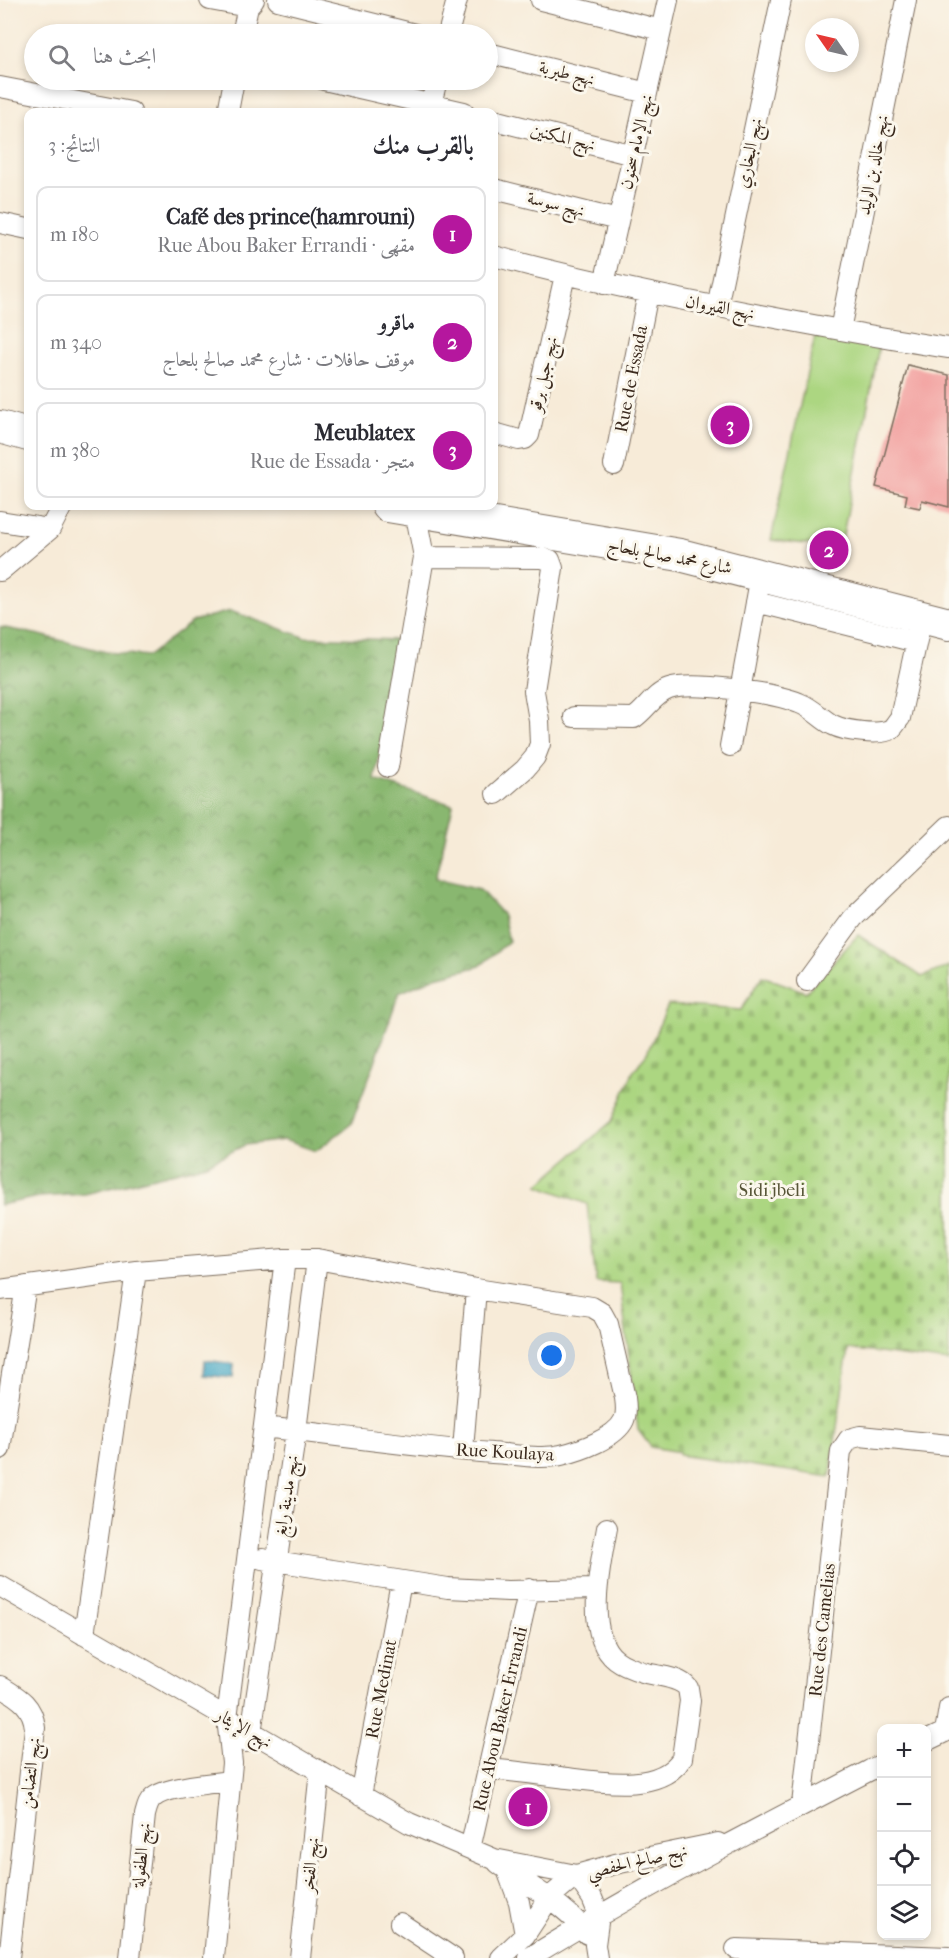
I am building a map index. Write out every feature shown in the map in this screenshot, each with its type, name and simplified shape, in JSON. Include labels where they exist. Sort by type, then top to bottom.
[{"type":"main road","points":[[0,427],[24,434]]},
{"type":"main road","points":[[0,447],[24,452]]},
{"type":"main road","name":"شارع محمد صالح بلحاج","points":[[498,503],[680,533],[770,579],[949,602]]},
{"type":"main road","name":"شارع محمد صالح بلحاج","points":[[413,510],[680,555],[770,579],[929,628]]},
{"type":"street","points":[[210,0],[251,3],[245,24]]},
{"type":"street","points":[[278,0],[375,24]]},
{"type":"street","points":[[451,24],[457,0]]},
{"type":"street","points":[[541,0],[661,30]]},
{"type":"street","name":"نهج الإمام سحنون","points":[[604,284],[668,0]]},
{"type":"street","name":"نهج البخاري","points":[[717,307],[781,0]]},
{"type":"street","name":"نهج خالد بن الوليد","points":[[840,330],[906,0]]},
{"type":"street","name":"نهج طبربة","points":[[498,56],[647,93]]},
{"type":"street","points":[[0,87],[110,108]]},
{"type":"street","points":[[229,108],[232,90]]},
{"type":"street","points":[[362,90],[430,108],[434,90]]},
{"type":"street","name":"نهج المكنين","points":[[498,121],[633,155]]},
{"type":"street","name":"نهج سوسة","points":[[498,190],[618,220]]},
{"type":"street","points":[[0,223],[24,228]]},
{"type":"street","name":"نهج القيروان","points":[[498,261],[717,307],[949,348]]},
{"type":"street","name":"نهج جبل برقو","points":[[498,435],[519,440],[525,440],[530,435],[565,275]]},
{"type":"street","name":"Rue de Essada","points":[[614,465],[648,293]]},
{"type":"street","points":[[0,571],[50,528],[60,510]]},
{"type":"street","points":[[388,767],[423,557],[402,510]]},
{"type":"street","points":[[0,521],[50,528]]},
{"type":"street","points":[[423,557],[542,558],[550,560],[553,568],[534,691],[540,744],[535,757],[525,769],[496,794]]},
{"type":"street","points":[[730,746],[740,690],[770,579]]},
{"type":"street","points":[[574,717],[634,718],[666,690],[680,687],[740,690],[797,702],[811,708],[831,724],[843,730],[881,732],[891,729],[900,718],[929,628]]},
{"type":"street","points":[[807,981],[853,918],[949,826]]},
{"type":"street","name":"Rue Koulaya","points":[[0,1290],[136,1270],[285,1259],[317,1259],[476,1289],[592,1307],[602,1313],[608,1324],[626,1398],[626,1414],[621,1425],[610,1436],[561,1455],[546,1457],[264,1427]]},
{"type":"street","name":"نهج مدينة رابغ","points":[[214,1958],[231,1772],[227,1718],[285,1259]]},
{"type":"street","name":"نهج مدينة رابغ","points":[[251,1733],[296,1431],[317,1259]]},
{"type":"street","points":[[84,1635],[136,1270]]},
{"type":"street","points":[[0,1449],[26,1286]]},
{"type":"street","points":[[464,1450],[476,1289]]},
{"type":"street","name":"Rue des Camelias","points":[[802,1805],[840,1455],[845,1442],[860,1436],[949,1445]]},
{"type":"street","points":[[489,1769],[624,1784],[648,1780],[677,1766],[684,1751],[690,1701],[688,1688],[679,1681],[623,1665],[612,1656],[602,1637],[596,1589],[607,1528]]},
{"type":"street","points":[[248,1556],[448,1588],[508,1591],[596,1589]]},
{"type":"street","name":"Rue Medinat","points":[[361,1796],[401,1582]]},
{"type":"street","name":"نهج الإيثار","points":[[0,1586],[409,1823],[470,1849],[500,1865]]},
{"type":"street","name":"Rue Abou Baker Errandi","points":[[470,1849],[529,1589]]},
{"type":"street","name":"نهج التضامن","points":[[0,1686],[22,1699],[28,1706],[34,1717],[35,1728],[9,1958]]},
{"type":"street","points":[[931,1739],[947,1731],[949,1708]]},
{"type":"street","points":[[231,1772],[251,1733]]},
{"type":"street","name":"نهج صالح الحفصي","points":[[529,1958],[581,1925],[732,1841],[877,1767]]},
{"type":"street","name":"نهج الفخر","points":[[300,1958],[320,1771]]},
{"type":"street","name":"نهج الطفولة","points":[[130,1958],[145,1815],[150,1800],[159,1793],[231,1772]]},
{"type":"street","name":"نهج صالح الحفصي","points":[[501,1958],[525,1935],[550,1897],[576,1875],[626,1861],[732,1841]]},
{"type":"street","points":[[500,1865],[576,1875],[592,1898],[599,1915],[599,1954]]},
{"type":"street","points":[[500,1865],[550,1897],[581,1925],[599,1954]]},
{"type":"street","points":[[500,1865],[519,1902],[525,1935]]},
{"type":"street","points":[[400,1923],[453,1958]]},
{"type":"street","points":[[736,1949],[949,1957]]},
{"type":"green space","points":[[815,336],[879,347],[841,545],[843,548],[771,540]]},
{"type":"green space","points":[[230,611],[304,637],[399,640],[375,780],[453,805],[435,879],[480,890],[503,915],[509,941],[480,966],[436,977],[399,993],[351,1124],[316,1151],[284,1140],[245,1145],[204,1165],[85,1194],[39,1197],[0,1205],[0,627],[106,652],[148,656],[193,621]]},
{"type":"green space","name":"Sidi jbeli","points":[[858,935],[922,977],[949,966],[949,1362],[848,1349],[830,1477],[679,1455],[679,1452],[651,1447],[638,1430],[620,1283],[596,1282],[587,1204],[538,1185],[612,1121],[633,1072],[647,1053],[668,1005],[741,1010],[762,976],[806,992]]},
{"type":"water","points":[[205,1360],[234,1364],[233,1378],[204,1375]]},
{"type":"building","points":[[908,365],[949,375],[949,507],[922,500],[920,508],[905,505],[907,495],[876,487]]},
{"type":"place","name":"Meublatex","points":[[730,425]]},
{"type":"place","name":"ماقرو","points":[[829,550]]},
{"type":"place","name":"Café des prince(hamrouni)","points":[[528,1807]]}]
